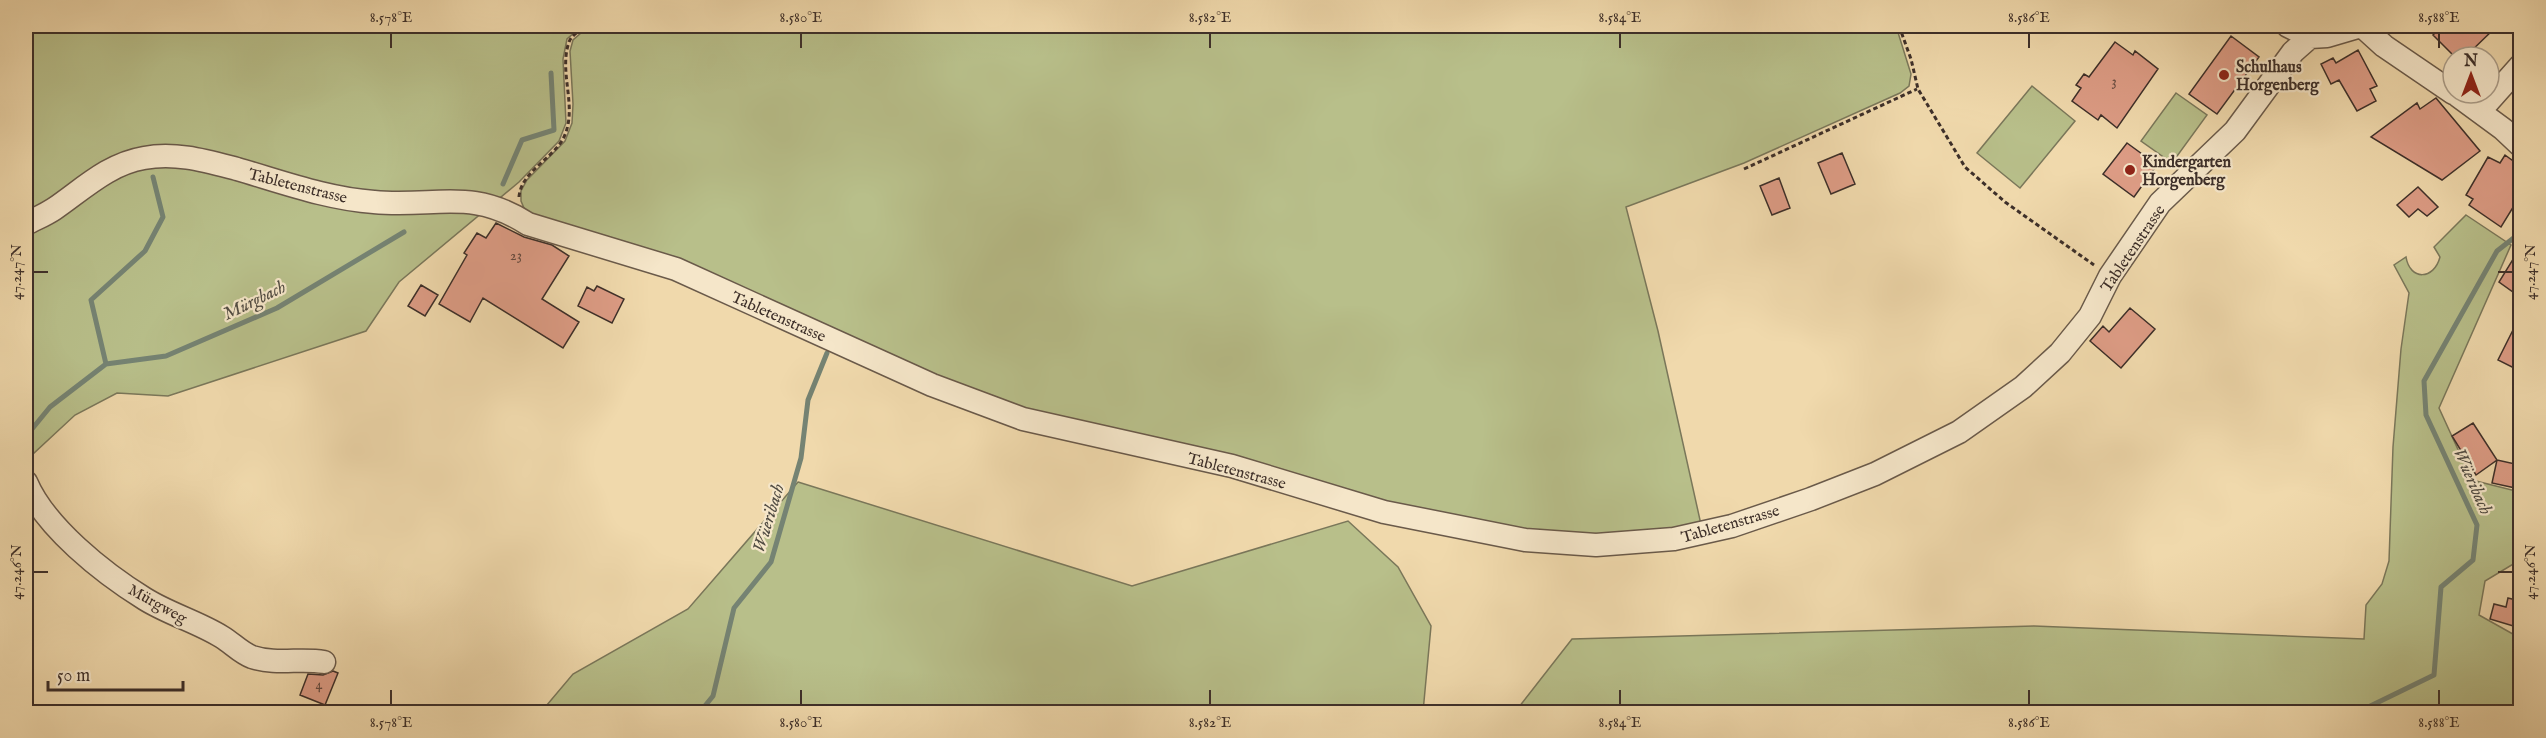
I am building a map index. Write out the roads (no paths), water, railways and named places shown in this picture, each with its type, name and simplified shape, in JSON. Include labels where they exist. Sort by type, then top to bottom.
[{"type":"street","points":[[2288,26],[2310,37],[2327,36],[2361,26],[2441,85]]},
{"type":"street","name":"Tabletenstrasse","points":[[26,224],[53,209],[95,177],[142,158],[165,156],[190,156],[332,195],[374,202],[460,200],[482,203],[516,216],[528,224],[676,269],[932,385],[1023,419],[1232,466],[1384,512],[1525,540],[1596,545],[1674,539],[1732,526],[1875,474],[1959,432],[2023,387],[2060,352],[2090,316],[2110,276],[2160,203],[2235,131],[2293,52],[2310,37]]},
{"type":"street","points":[[2480,111],[2520,66]]},
{"type":"street","points":[[2471,105],[2520,145]]},
{"type":"street","name":"Mürgweg","points":[[26,483],[32,498],[82,554],[145,599],[222,637],[249,656],[272,663],[305,659],[324,662]]},
{"type":"waterway","name":"Mürgbach","points":[[503,184],[522,140],[554,130],[551,73]]},
{"type":"waterway","name":"Mürgbach","points":[[106,364],[91,300],[145,251],[163,217],[153,177]]},
{"type":"waterway","name":"Mürgbach","points":[[32,429],[50,407],[106,364],[166,356],[277,308],[404,232]]},
{"type":"waterway","name":"Wüeribach","points":[[2358,712],[2434,675],[2441,587],[2473,560],[2477,525],[2426,415],[2424,381],[2497,251],[2520,233]]},
{"type":"waterway","name":"Wüeribach","points":[[700,712],[713,696],[734,608],[771,562],[801,458],[808,400],[827,353]]},
{"type":"place","name":"Schulhaus Horgenberg","points":[[2224,75]]},
{"type":"place","name":"Kindergarten Horgenberg","points":[[2130,170]]}]
